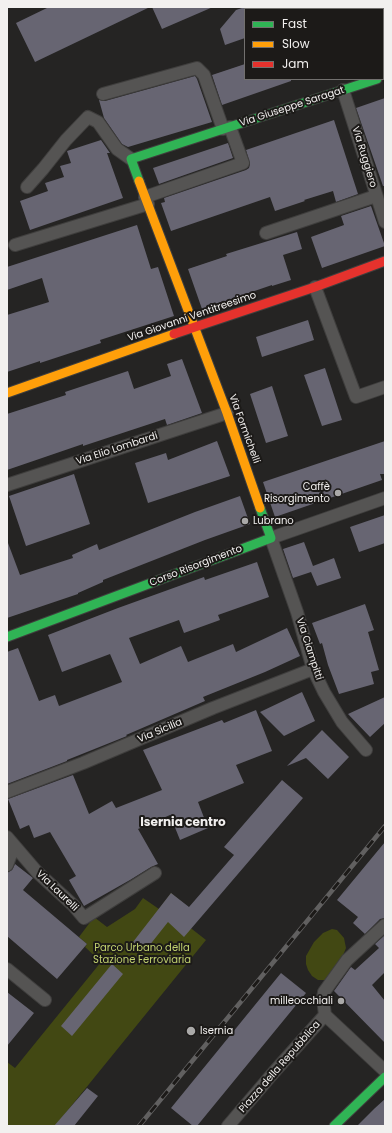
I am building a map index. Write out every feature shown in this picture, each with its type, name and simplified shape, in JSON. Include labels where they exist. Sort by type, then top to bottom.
[{"type":"street","name":"Via Giuseppe Saragat","points":[[15,245],[146,200],[243,163],[204,75],[197,68],[103,94]]},
{"type":"street","name":"Via Giuseppe Saragat","points":[[131,158],[374,80]]},
{"type":"street","name":"Via Ruggiero","points":[[343,90],[385,222]]},
{"type":"street","points":[[27,187],[44,169],[66,140],[88,117],[98,122],[117,149],[131,158],[194,327]]},
{"type":"street","points":[[266,233],[376,196]]},
{"type":"street","name":"Via Giovanni Ventitreesimo","points":[[7,393],[194,327],[315,287],[385,261]]},
{"type":"street","points":[[315,287],[356,396],[385,387]]},
{"type":"street","name":"Via Formichelli","points":[[194,327],[227,413],[271,538]]},
{"type":"street","name":"Via Elio Lombardi","points":[[7,485],[227,413]]},
{"type":"street","name":"Corso Risorgimento","points":[[7,637],[271,538],[385,498]]},
{"type":"street","name":"Via Ciampitti","points":[[271,538],[297,612],[314,669],[324,692],[342,722],[366,750]]},
{"type":"street","name":"Via Sicilia","points":[[7,792],[83,763],[214,708],[314,669]]},
{"type":"street","points":[[7,865],[11,842]]},
{"type":"street","name":"Via Laurelli","points":[[11,842],[37,872],[73,905],[84,918],[155,873]]},
{"type":"street","points":[[325,1015],[323,999],[324,992],[347,960],[385,925]]},
{"type":"street","points":[[7,969],[45,1000]]},
{"type":"street","name":"Piazza della Repubblica","points":[[228,1126],[325,1015],[385,1071]]},
{"type":"street","points":[[334,1126],[385,1077]]},
{"type":"green space","name":"Parco Urbano della Stazione Ferroviaria","points":[[171,893],[183,903],[174,915],[206,940],[55,1126],[7,1126],[7,1062],[15,1068],[101,962],[85,947],[87,944],[79,937],[94,917],[107,927],[135,909],[143,898],[159,909]]},
{"type":"green space","points":[[332,929],[337,930],[344,938],[346,948],[341,960],[334,970],[325,980],[318,980],[312,976],[308,970],[306,956],[314,942],[323,933]]},
{"type":"building","points":[[49,7],[150,7],[35,62],[16,23]]},
{"type":"building","points":[[152,7],[213,7],[162,29]]},
{"type":"building","points":[[245,7],[244,38],[225,45],[220,29],[236,10]]},
{"type":"building","points":[[244,64],[244,80],[291,81],[222,105],[212,75]]},
{"type":"building","points":[[195,76],[212,122],[128,147],[122,144],[104,118],[99,100],[105,101]]},
{"type":"building","points":[[385,98],[385,186],[383,186],[356,108]]},
{"type":"building","points":[[334,120],[358,194],[336,202],[333,191],[275,211],[270,197],[171,231],[161,203],[165,202],[164,198],[246,170],[249,168],[250,164],[246,150]]},
{"type":"building","points":[[101,140],[110,153],[107,153],[123,198],[30,230],[20,201],[48,191],[45,183],[64,177],[60,166],[71,163],[67,151]]},
{"type":"building","points":[[228,143],[233,158],[159,184],[153,168]]},
{"type":"building","points":[[371,206],[385,246],[322,268],[311,237],[344,225],[341,216]]},
{"type":"building","points":[[137,225],[151,269],[158,267],[174,316],[100,340],[101,343],[7,372],[7,315],[49,302],[42,278],[7,290],[7,267]]},
{"type":"building","points":[[297,232],[302,249],[283,255],[291,280],[202,309],[188,269],[227,256],[226,254]]},
{"type":"building","points":[[308,320],[314,340],[262,357],[256,337]]},
{"type":"building","points":[[182,359],[202,413],[167,425],[165,419],[83,446],[83,444],[7,470],[7,414],[66,395],[65,392],[128,371],[134,389],[171,376],[167,364]]},
{"type":"building","points":[[325,368],[342,420],[322,426],[304,375]]},
{"type":"building","points":[[272,386],[288,436],[266,443],[250,394]]},
{"type":"building","points":[[217,441],[230,476],[148,503],[135,463],[166,453],[168,460]]},
{"type":"building","points":[[385,441],[385,474],[380,474],[382,480],[275,517],[263,482]]},
{"type":"building","points":[[74,474],[90,524],[26,546],[9,496]]},
{"type":"building","points":[[240,496],[250,524],[103,580],[103,582],[78,594],[7,618],[7,543],[20,575],[73,558],[72,555],[97,544],[99,550]]},
{"type":"building","points":[[385,515],[385,543],[359,552],[350,527]]},
{"type":"building","points":[[304,542],[313,566],[334,558],[341,578],[317,586],[311,572],[293,578],[283,549]]},
{"type":"building","points":[[257,562],[269,597],[218,615],[220,620],[184,633],[179,620],[129,638],[140,664],[181,646],[188,662],[233,644],[236,652],[287,628],[300,656],[203,697],[205,701],[126,735],[127,736],[7,784],[7,652],[18,648],[39,701],[55,695],[59,706],[122,682],[110,654],[62,672],[48,635],[204,577],[205,580]]},
{"type":"building","points":[[365,604],[374,630],[368,632],[379,670],[371,672],[374,684],[339,694],[328,665],[322,643],[320,644],[312,623]]},
{"type":"building","points":[[302,692],[315,721],[284,736],[260,712]]},
{"type":"building","points":[[385,697],[385,723],[370,737],[348,714]]},
{"type":"building","points":[[256,710],[272,751],[236,765],[244,783],[198,802],[208,828],[180,840],[170,815],[138,829],[158,864],[84,906],[69,880],[76,876],[50,832],[34,838],[29,825],[20,829],[8,799],[73,775],[89,814],[112,801],[116,808],[162,790],[143,750],[222,720],[224,723]]},
{"type":"building","points":[[322,730],[349,757],[328,779],[306,758],[287,766]]},
{"type":"building","points":[[282,780],[303,798],[184,937],[168,922],[145,951],[133,942],[171,893],[189,907],[234,855],[224,847]]},
{"type":"building","points":[[385,842],[385,918],[380,919],[365,934],[353,923],[358,917],[337,900]]},
{"type":"building","points":[[15,864],[33,878],[23,890],[87,944],[57,979],[7,936],[7,873],[12,870]]},
{"type":"building","points":[[385,935],[385,972],[372,985],[385,1001],[385,1043],[334,991],[351,967],[355,970],[379,948],[375,944]]},
{"type":"building","points":[[112,964],[123,974],[72,1036],[61,1026]]},
{"type":"building","name":"Isernia","points":[[281,973],[306,993],[197,1126],[193,1126],[171,1108]]},
{"type":"building","points":[[7,992],[34,1013],[7,1046]]},
{"type":"building","points":[[87,1088],[98,1096],[74,1126],[54,1126]]},
{"type":"building","points":[[385,1099],[385,1126],[357,1126],[375,1108]]},
{"type":"railway","points":[[139,1126],[385,826]]},
{"type":"traffic: fast","points":[[139,181],[131,159],[374,80]]},
{"type":"traffic: fast","points":[[7,637],[271,538],[260,508]]},
{"type":"traffic: fast","points":[[334,1126],[385,1077]]},
{"type":"traffic: slow","points":[[139,181],[227,413],[260,508]]},
{"type":"traffic: slow","points":[[7,393],[174,334]]},
{"type":"traffic: jam","points":[[174,334],[315,287],[385,261]]},
{"type":"place","name":"Caffè Risorgimento","points":[[338,493]]},
{"type":"place","name":"Lubrano","points":[[245,521]]},
{"type":"place","name":"milleocchiali","points":[[341,1001]]},
{"type":"place","name":"Isernia","points":[[191,1031]]},
{"type":"district","name":"Isernia centro","points":[[183,823]]}]
